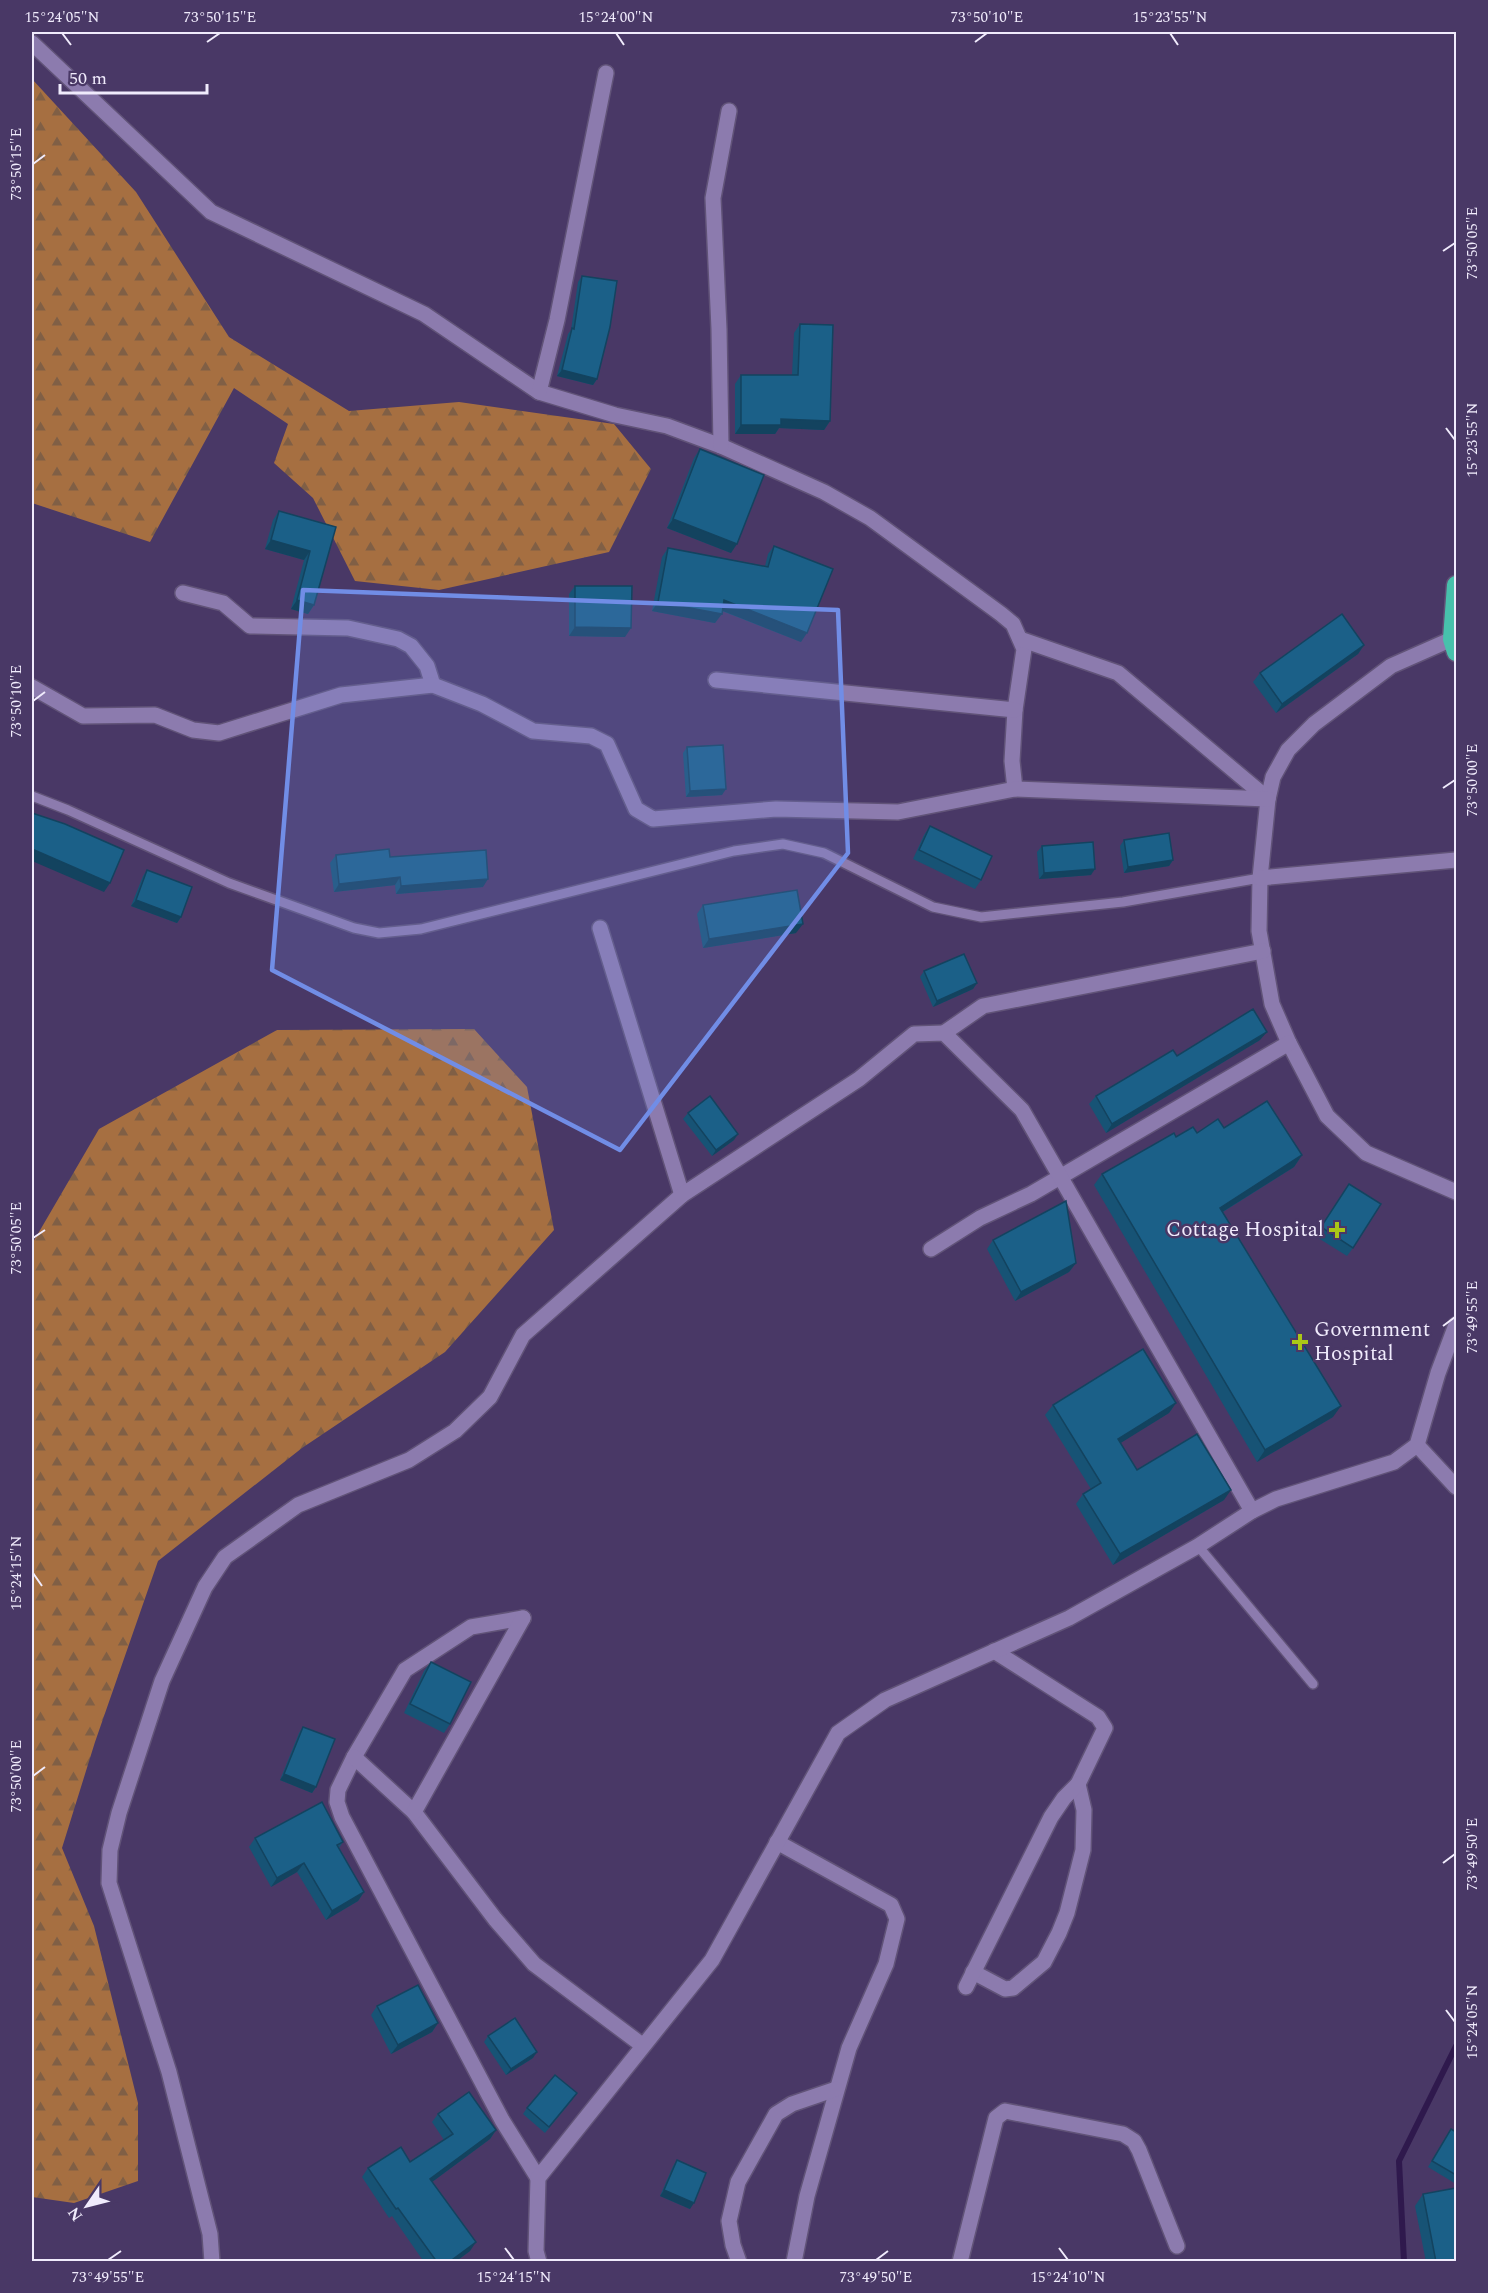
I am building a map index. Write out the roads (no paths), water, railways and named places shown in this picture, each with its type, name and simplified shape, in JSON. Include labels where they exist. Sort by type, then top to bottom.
[{"type":"highway","points":[[1454,646],[1456,585]]},
{"type":"street","points":[[32,43],[211,212],[424,314],[539,392],[615,416],[667,426],[721,446],[824,492],[870,518],[1001,614],[1013,624],[1024,649],[1015,710],[1012,760],[1015,789]]},
{"type":"street","points":[[539,392],[557,320],[606,73]]},
{"type":"street","points":[[721,446],[713,198],[729,111]]},
{"type":"street","points":[[183,592],[223,603],[250,626],[348,628],[398,639],[411,646],[427,666],[433,684]]},
{"type":"street","points":[[1020,639],[1118,673],[1268,799]]},
{"type":"street","points":[[1454,646],[1391,666],[1314,724],[1288,750],[1274,777],[1268,799],[1260,878],[1259,931],[1272,1004],[1289,1043],[1328,1116],[1366,1153],[1456,1192]]},
{"type":"street","points":[[716,680],[1015,710]]},
{"type":"street","points":[[32,687],[83,716],[155,714],[193,730],[219,734],[341,695],[433,684],[482,704],[533,730],[591,736],[608,744],[636,809],[653,819],[776,809],[898,812],[1015,789],[1268,799]]},
{"type":"street","points":[[1260,878],[1456,860]]},
{"type":"street","points":[[600,928],[682,1195]]},
{"type":"street","points":[[212,2262],[210,2234],[170,2072],[109,1883],[110,1850],[119,1813],[162,1682],[205,1587],[225,1557],[298,1504],[409,1460],[455,1431],[490,1397],[523,1335],[682,1195],[859,1079],[914,1034],[944,1033],[983,1006],[1263,951]]},
{"type":"street","points":[[944,1033],[1022,1110],[1252,1511]]},
{"type":"street","points":[[931,1250],[980,1218],[1031,1194],[1289,1043]]},
{"type":"street","points":[[538,2178],[712,1960],[838,1733],[885,1700],[1069,1618],[1198,1546],[1252,1511],[1276,1499],[1394,1462],[1417,1445],[1438,1373],[1456,1325]]},
{"type":"street","points":[[1417,1445],[1456,1487]]},
{"type":"street","points":[[414,1812],[523,1618],[471,1627],[405,1670],[354,1757],[338,1790],[337,1802],[342,1817],[502,2120],[538,2178],[536,2251],[539,2262]]},
{"type":"street","points":[[966,1987],[1051,1817],[1064,1798],[1078,1784],[1105,1728],[1098,1717],[994,1651]]},
{"type":"street","points":[[354,1757],[414,1812],[495,1920],[534,1964],[642,2045]]},
{"type":"street","points":[[973,1972],[1005,1989],[1012,1988],[1034,1972],[1049,1952],[1067,1913],[1083,1850],[1084,1810],[1078,1784]]},
{"type":"street","points":[[777,1842],[891,1905],[897,1919],[886,1964],[849,2048],[836,2089],[807,2196],[794,2262]]},
{"type":"street","points":[[739,2262],[733,2245],[729,2221],[738,2182],[777,2114],[792,2104],[836,2089]]},
{"type":"street","points":[[960,2262],[996,2118],[1005,2111],[1123,2134],[1130,2138],[1139,2150],[1177,2246]]},
{"type":"lane","points":[[32,796],[229,883],[354,928],[379,933],[421,929],[734,851],[783,844],[824,853],[933,907],[981,917],[1123,903],[1260,878]]},
{"type":"lane","points":[[1198,1546],[1313,1683]]},
{"type":"waterway","points":[[1404,2262],[1399,2161],[1456,2046]]},
{"type":"place","name":"Cottage Hospital","points":[[1337,1230]]},
{"type":"place","name":"Government Hospital","points":[[1300,1342]]}]
